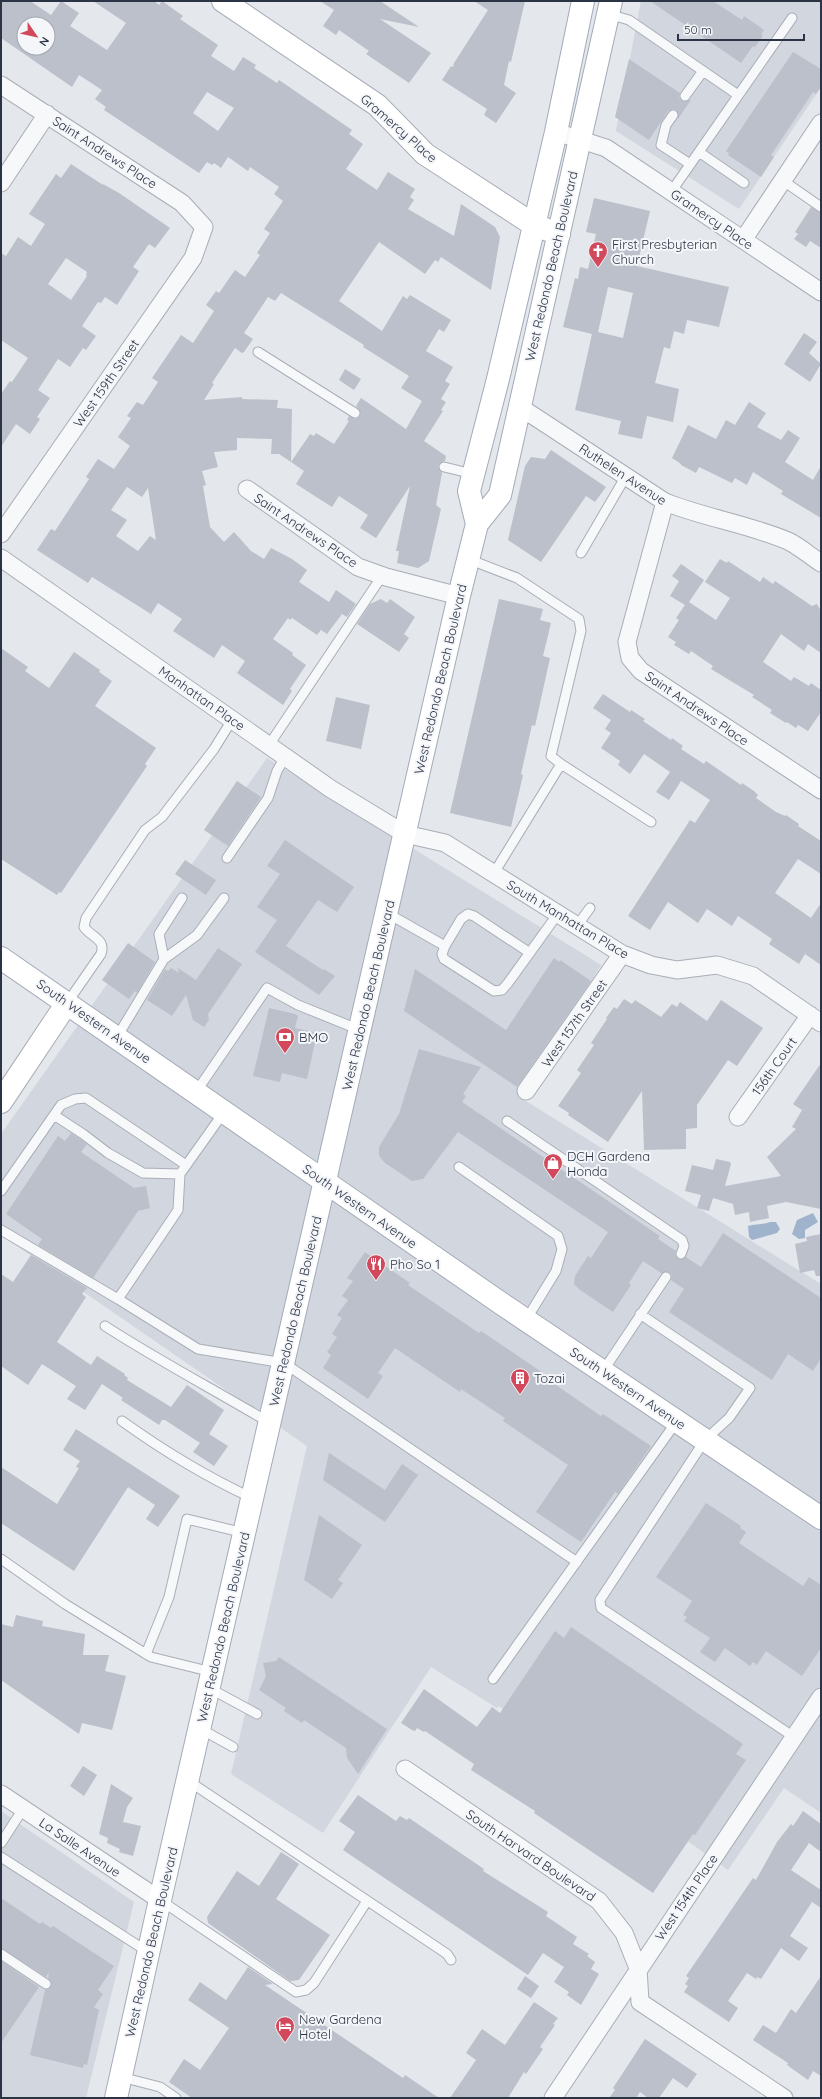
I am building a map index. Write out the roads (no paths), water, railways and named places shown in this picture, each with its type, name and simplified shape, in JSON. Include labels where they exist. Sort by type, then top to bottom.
[{"type":"main road","name":"Gramercy Place","points":[[224,1],[377,105],[425,154],[534,225],[559,234]]},
{"type":"main road","name":"West Redondo Beach Boulevard","points":[[478,524],[469,491],[556,132],[583,1]]},
{"type":"main road","name":"West Redondo Beach Boulevard","points":[[116,2098],[199,1728],[459,596],[478,524],[500,495],[579,139],[610,7]]},
{"type":"main road","name":"South Western Avenue","points":[[1,958],[325,1183],[821,1518]]},
{"type":"main road","points":[[1,1102],[67,1003]]},
{"type":"street","name":"Saint Andrews Place","points":[[1,84],[182,203],[204,227]]},
{"type":"street","points":[[1,183],[47,114]]},
{"type":"street","points":[[743,240],[821,123]]},
{"type":"street","name":"Gramercy Place","points":[[556,132],[606,148],[821,292]]},
{"type":"street","name":"West 159th Street","points":[[1,534],[193,258],[204,227]]},
{"type":"street","name":"Ruthelen Avenue","points":[[520,407],[665,502],[686,510],[759,530],[790,542],[821,563]]},
{"type":"street","name":"Saint Andrews Place","points":[[247,489],[358,567],[382,576],[459,596]]},
{"type":"street","name":"Saint Andrews Place","points":[[665,502],[627,642],[630,658],[641,671],[821,790]]},
{"type":"street","name":"Manhattan Place","points":[[1,558],[331,789],[405,834]]},
{"type":"street","name":"South Manhattan Place","points":[[405,834],[445,843],[576,927],[622,954],[651,965],[670,969],[677,970],[717,965],[753,976],[816,1019]]},
{"type":"street","name":"West 157th Street","points":[[526,1091],[622,954]]},
{"type":"street","name":"156th Court","points":[[738,1117],[816,1019]]},
{"type":"street","name":"West 154th Place","points":[[553,2098],[638,1968],[821,1697]]},
{"type":"street","name":"South Harvard Boulevard","points":[[405,1769],[599,1901],[624,1933],[638,1968],[640,2002],[784,2098]]},
{"type":"street","name":"La Salle Avenue","points":[[1,1794],[160,1900]]},
{"type":"lane","points":[[610,7],[738,95]]},
{"type":"lane","points":[[671,192],[792,18]]},
{"type":"lane","points":[[685,96],[703,71]]},
{"type":"lane","points":[[673,115],[666,125],[661,145],[690,164]]},
{"type":"lane","points":[[699,152],[744,183]]},
{"type":"lane","points":[[782,180],[821,207]]},
{"type":"lane","points":[[258,352],[355,413]]},
{"type":"lane","points":[[444,467],[473,474]]},
{"type":"lane","points":[[580,553],[626,476]]},
{"type":"lane","points":[[468,559],[517,578],[579,619],[581,625],[551,756],[651,822]]},
{"type":"lane","points":[[269,745],[382,576]]},
{"type":"lane","points":[[67,1003],[101,954],[103,948],[101,941],[84,927],[86,918],[145,830],[162,817],[214,749],[232,720]]},
{"type":"lane","points":[[227,858],[268,798],[285,757]]},
{"type":"lane","points":[[494,873],[561,764]]},
{"type":"lane","points":[[164,959],[159,934],[182,898]]},
{"type":"lane","points":[[116,1037],[164,959],[197,936],[224,898]]},
{"type":"lane","points":[[576,927],[590,908]]},
{"type":"lane","points":[[387,913],[445,946]]},
{"type":"lane","points":[[530,953],[474,916],[468,914],[461,919],[442,954],[444,959],[494,991],[502,990],[530,953],[557,915]]},
{"type":"lane","points":[[196,1093],[268,988],[298,1005],[360,1030]]},
{"type":"lane","points":[[1,1191],[61,1106],[75,1099],[86,1098],[186,1165]]},
{"type":"lane","points":[[118,1299],[178,1210],[180,1174],[224,1112]]},
{"type":"lane","points":[[54,1115],[108,1153],[143,1173],[180,1174]]},
{"type":"lane","points":[[507,1121],[682,1240],[684,1246],[681,1254]]},
{"type":"lane","points":[[459,1168],[558,1236],[562,1249],[556,1271],[526,1320]]},
{"type":"lane","points":[[1,1230],[118,1299],[198,1349],[284,1363],[577,1562]]},
{"type":"lane","points":[[603,1371],[666,1277]]},
{"type":"lane","points":[[640,1314],[750,1388],[729,1418],[705,1440],[600,1600],[601,1608],[794,1737]]},
{"type":"lane","points":[[105,1326],[186,1376],[218,1392],[270,1423]]},
{"type":"lane","points":[[122,1421],[163,1448],[232,1489],[252,1498]]},
{"type":"lane","points":[[492,1679],[677,1421]]},
{"type":"lane","points":[[146,1654],[169,1597],[188,1519],[244,1533]]},
{"type":"lane","points":[[1,1560],[64,1604],[146,1654],[210,1680],[257,1714]]},
{"type":"lane","points":[[199,1728],[233,1748]]},
{"type":"lane","points":[[188,1780],[447,1954],[451,1960]]},
{"type":"lane","points":[[1,1843],[23,1809]]},
{"type":"lane","points":[[1,1857],[148,1952]]},
{"type":"lane","points":[[160,1900],[296,1992],[306,1990],[314,1983],[367,1901]]},
{"type":"lane","points":[[1,1954],[46,1984]]},
{"type":"lane","points":[[121,2077],[160,2087],[176,2098]]},
{"type":"water","points":[[813,1213],[818,1222],[805,1230],[805,1238],[799,1239],[792,1234],[797,1220]]},
{"type":"water","points":[[776,1222],[780,1229],[777,1233],[752,1240],[749,1237],[748,1226]]},
{"type":"place","name":"First Presbyterian Church","points":[[598,268]]},
{"type":"place","name":"BMO","points":[[285,1054]]},
{"type":"place","name":"DCH Gardena Honda","points":[[553,1180]]},
{"type":"place","name":"Pho So 1","points":[[376,1281]]},
{"type":"place","name":"Tozai","points":[[520,1395]]},
{"type":"place","name":"New Gardena Hotel","points":[[285,2043]]}]
